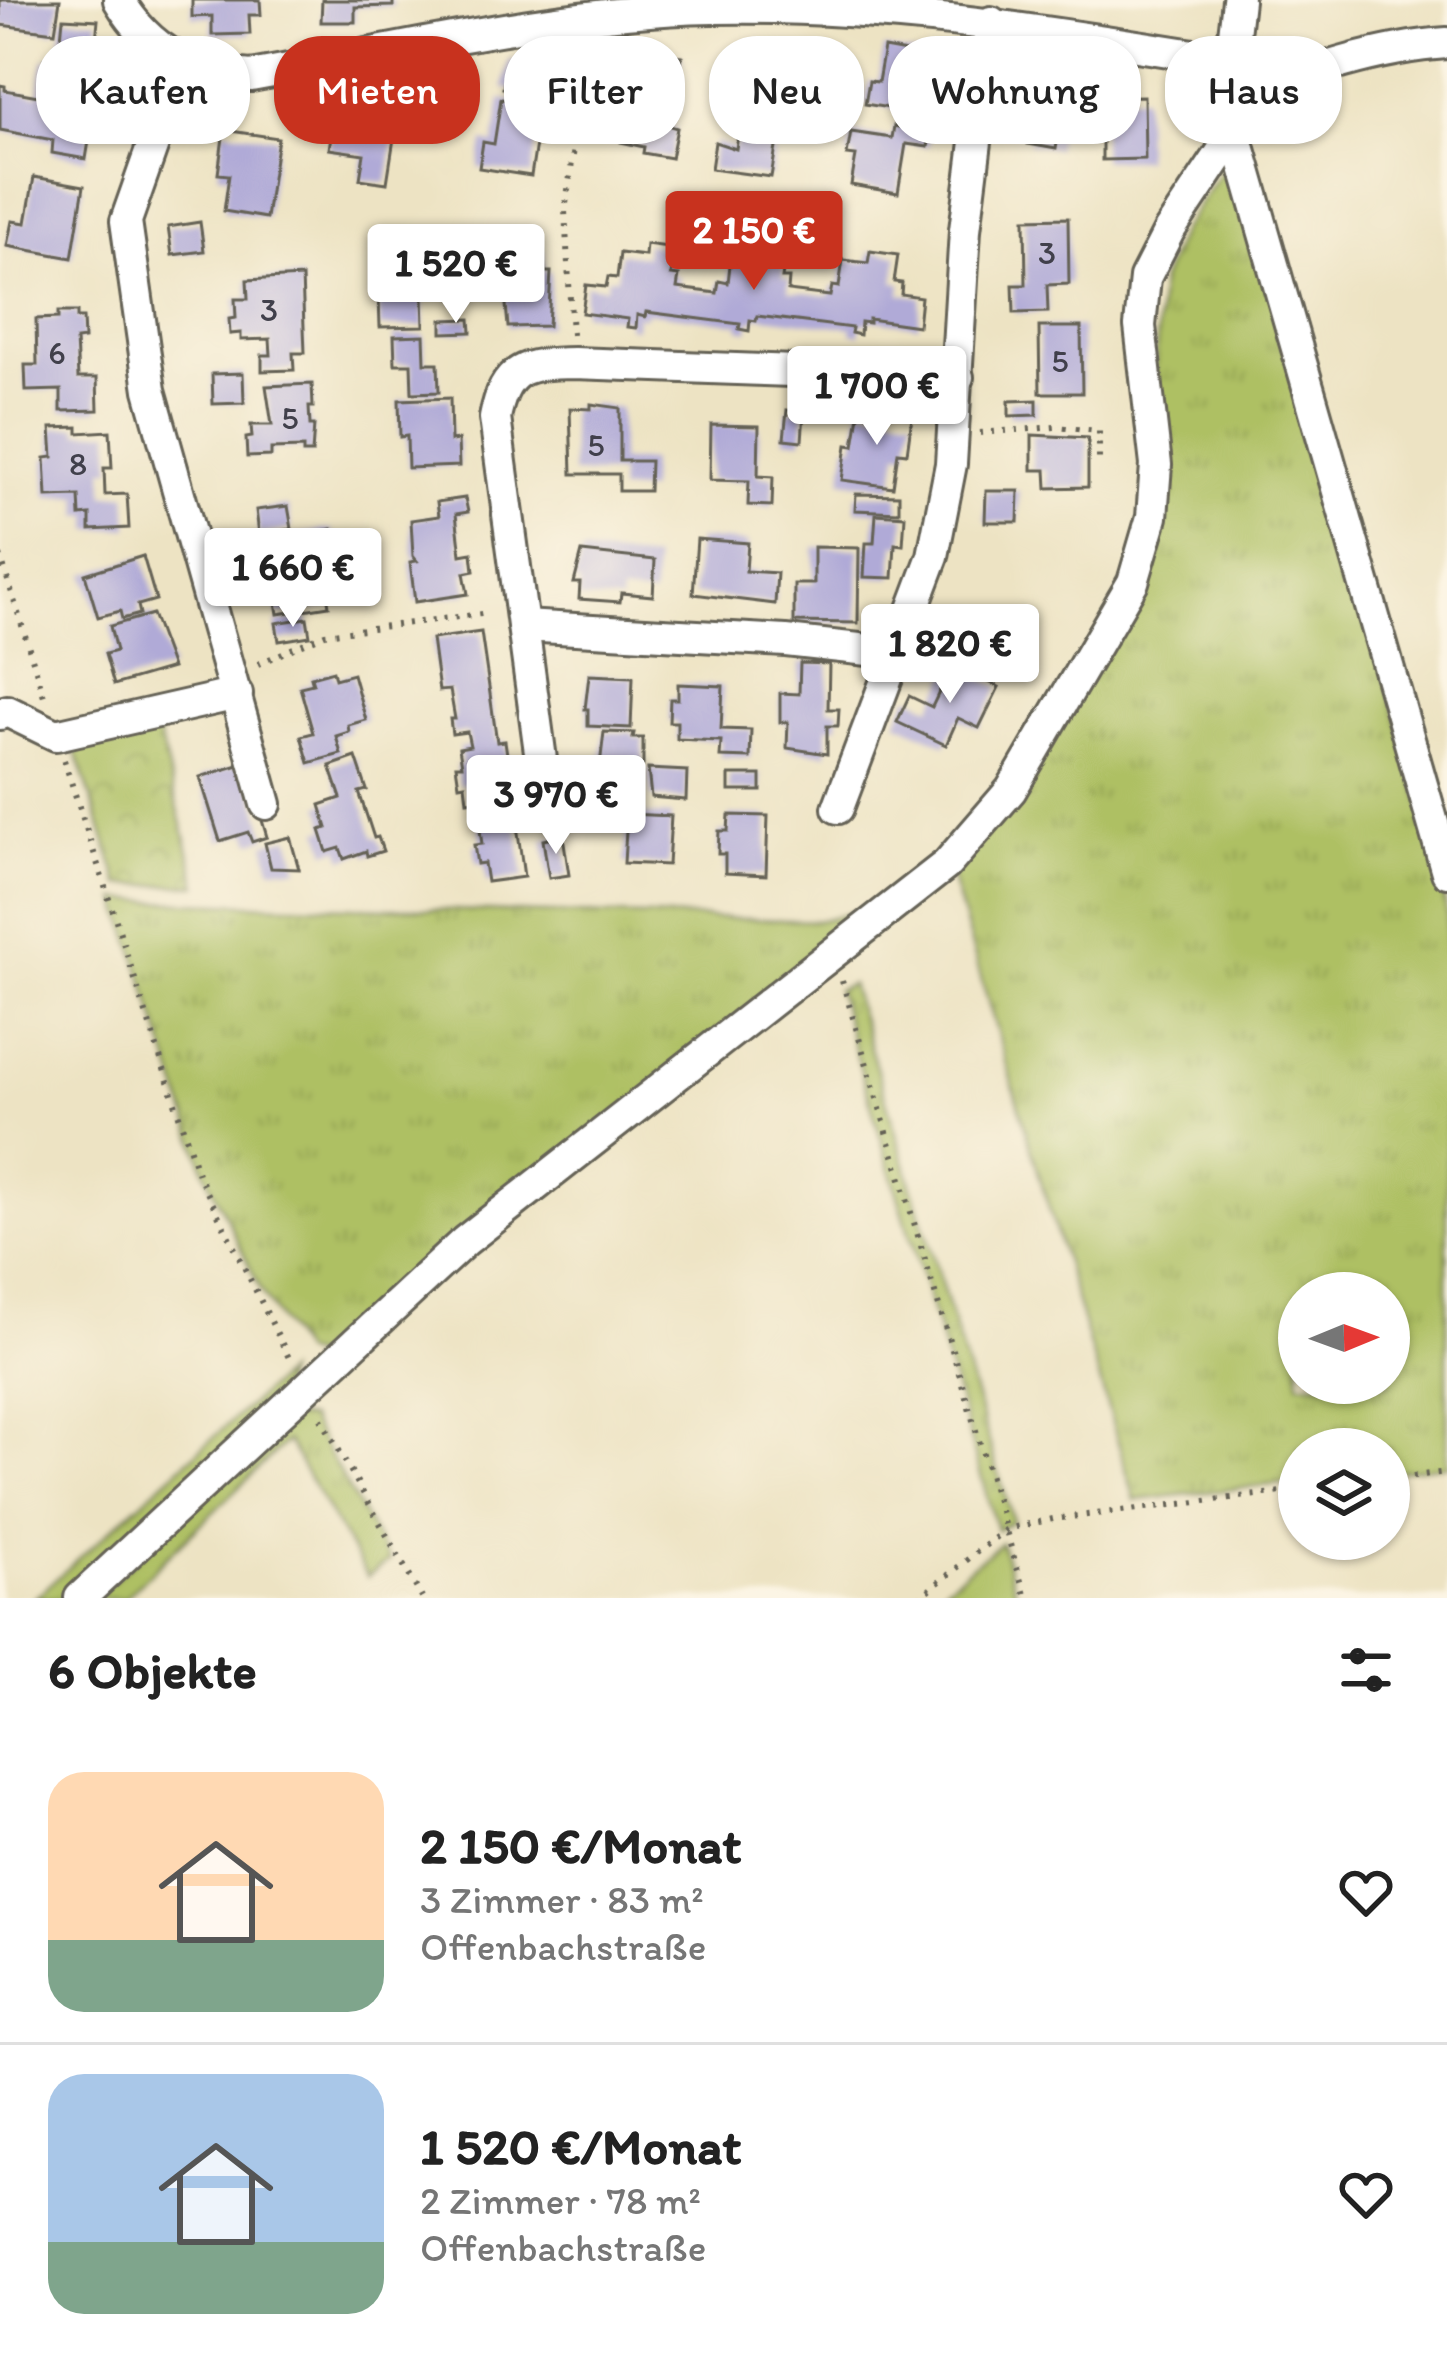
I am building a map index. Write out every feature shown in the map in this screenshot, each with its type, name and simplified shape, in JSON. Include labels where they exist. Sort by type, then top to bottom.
[{"type":"street","points":[[119,0],[148,36]]},
{"type":"street","points":[[1234,36],[1238,0]]},
{"type":"street","points":[[250,76],[594,16],[711,8],[910,13],[1165,50]]},
{"type":"street","points":[[838,808],[933,556],[953,435],[965,230],[991,22]]},
{"type":"street","points":[[1342,63],[1404,46],[1447,43]]},
{"type":"street","points":[[153,144],[126,221],[150,390],[266,804]]},
{"type":"street","points":[[80,1598],[465,1240],[947,864],[1011,790],[1133,583],[1152,517],[1156,465],[1140,326],[1145,278],[1168,231],[1227,144]]},
{"type":"street","points":[[1238,144],[1447,872]]},
{"type":"street","points":[[547,804],[495,418],[509,377],[526,366],[574,363],[958,377]]},
{"type":"street","points":[[521,617],[896,653]]},
{"type":"street","points":[[0,714],[8,712],[56,735],[235,685]]},
{"type":"path","points":[[574,363],[565,211],[594,16]]},
{"type":"path","points":[[953,435],[1055,427],[1099,431],[1100,459]]},
{"type":"path","points":[[0,555],[198,1174],[252,1290],[422,1598]]},
{"type":"path","points":[[235,685],[325,634],[521,617]]},
{"type":"path","points":[[834,955],[1027,1598]]},
{"type":"path","points":[[1410,1476],[1447,1472]]},
{"type":"path","points":[[919,1598],[1006,1529],[1053,1519],[1278,1492]]},
{"type":"green space","points":[[1227,162],[1237,164],[1437,859],[1447,916],[1447,1465],[1410,1469],[1410,1428],[1278,1428],[1278,1484],[1135,1500],[951,876],[1143,584],[1160,283],[1180,233]]},
{"type":"green space","points":[[155,721],[198,885],[120,885],[75,749]]},
{"type":"green space","points":[[118,900],[817,921],[884,905],[327,1351],[314,1356],[301,1353],[261,1291],[205,1172]]},
{"type":"green space","points":[[851,984],[1013,1521],[997,1530],[837,990]]},
{"type":"green space","points":[[285,1373],[277,1399],[65,1598],[35,1598]]},
{"type":"green space","points":[[291,1417],[309,1419],[389,1561],[367,1577],[287,1441],[124,1598],[94,1598]]},
{"type":"green space","points":[[1001,1543],[1017,1598],[931,1598]]},
{"type":"building","points":[[0,0],[60,0],[55,32],[0,25]]},
{"type":"building","points":[[192,0],[260,0],[261,15],[249,15],[250,34],[212,35],[212,16],[192,17]]},
{"type":"building","points":[[322,0],[393,0],[393,6],[355,7],[355,22],[321,22]]},
{"type":"building","points":[[63,18],[98,20],[96,36],[61,36]]},
{"type":"building","points":[[884,48],[888,49],[888,108],[865,104],[869,81],[878,82]]},
{"type":"building","points":[[0,85],[36,96],[36,137],[0,130]]},
{"type":"building","points":[[1141,96],[1145,159],[1102,160],[1102,144],[1141,144]]},
{"type":"building","points":[[504,99],[504,144],[536,144],[531,176],[479,168],[483,142],[494,144]]},
{"type":"building","points":[[250,134],[274,137],[277,144],[266,218],[224,211],[229,175],[218,174],[222,144],[250,144]]},
{"type":"building","points":[[864,134],[888,137],[888,144],[906,144],[898,193],[851,185],[856,156],[847,155],[849,144],[864,144]]},
{"type":"building","points":[[53,144],[88,144],[86,159],[52,153]]},
{"type":"building","points":[[330,144],[393,144],[387,183],[360,179],[364,154],[329,149]]},
{"type":"building","points":[[630,144],[674,144],[671,158],[643,153],[644,147]]},
{"type":"building","points":[[715,144],[736,149],[737,144],[776,144],[771,177],[711,169]]},
{"type":"building","points":[[34,177],[84,186],[72,258],[7,246],[12,221],[26,223]]},
{"type":"building","points":[[1068,218],[1069,284],[1047,285],[1048,312],[1014,313],[1013,285],[1026,285],[1025,219]]},
{"type":"building","points":[[200,222],[204,251],[172,255],[168,227]]},
{"type":"building","points":[[646,244],[675,248],[671,275],[679,276],[677,288],[717,293],[719,281],[728,283],[731,256],[758,260],[759,247],[786,251],[782,278],[789,278],[788,291],[830,296],[832,286],[839,287],[843,260],[868,263],[870,251],[898,255],[894,282],[902,283],[901,294],[921,297],[918,326],[869,319],[869,323],[861,322],[860,335],[851,333],[852,328],[757,316],[756,321],[750,320],[749,331],[739,329],[740,324],[646,312],[645,317],[637,315],[636,328],[627,327],[628,319],[582,313],[586,285],[606,287],[608,277],[617,278],[620,253],[645,256]]},
{"type":"building","points":[[544,251],[545,272],[551,272],[548,326],[508,327],[502,259]]},
{"type":"building","points":[[422,268],[424,326],[380,327],[378,269]]},
{"type":"building","points":[[302,277],[305,353],[293,353],[294,370],[262,371],[262,355],[271,355],[270,339],[241,340],[241,333],[230,334],[229,319],[236,318],[235,299],[248,299],[247,280]]},
{"type":"building","points":[[58,312],[77,312],[77,318],[83,318],[84,339],[76,340],[78,378],[97,378],[98,410],[61,411],[61,390],[26,391],[25,365],[37,365],[36,319],[58,318]]},
{"type":"building","points":[[470,319],[471,332],[442,333],[442,320]]},
{"type":"building","points":[[1039,327],[1081,327],[1082,393],[1040,393]]},
{"type":"building","points":[[424,335],[425,363],[438,363],[439,392],[412,393],[411,364],[395,364],[394,336]]},
{"type":"building","points":[[243,373],[244,403],[213,404],[212,374]]},
{"type":"building","points":[[312,384],[312,453],[303,453],[303,448],[271,449],[271,456],[247,457],[251,425],[272,425],[266,386]]},
{"type":"building","points":[[450,398],[451,441],[458,440],[459,466],[408,468],[407,436],[400,437],[399,400]]},
{"type":"building","points":[[1037,400],[1037,415],[1009,416],[1009,401]]},
{"type":"building","points":[[591,404],[620,408],[620,461],[650,461],[649,491],[619,491],[619,474],[572,474],[570,408],[591,409]]},
{"type":"building","points":[[860,409],[912,417],[907,453],[898,452],[893,487],[842,480],[847,445],[854,446]]},
{"type":"building","points":[[787,410],[804,412],[802,441],[784,439]]},
{"type":"building","points":[[711,425],[759,426],[758,476],[773,477],[772,506],[748,505],[749,481],[710,480]]},
{"type":"building","points":[[78,427],[78,433],[110,431],[112,468],[104,468],[105,495],[127,494],[129,528],[90,530],[90,515],[80,516],[79,496],[47,497],[45,458],[53,457],[51,428]]},
{"type":"building","points":[[1032,435],[1088,438],[1088,487],[1047,488],[1046,470],[1032,470]]},
{"type":"building","points":[[986,491],[1019,491],[1018,522],[985,522]]},
{"type":"building","points":[[856,494],[899,495],[899,512],[855,510]]},
{"type":"building","points":[[465,498],[468,512],[456,514],[461,555],[472,553],[474,571],[464,573],[468,594],[415,602],[410,562],[417,561],[411,520],[439,516],[437,502]]},
{"type":"building","points":[[288,506],[292,529],[259,534],[256,510]]},
{"type":"building","points":[[876,514],[905,516],[903,545],[895,544],[893,578],[864,577],[866,543],[874,543]]},
{"type":"building","points":[[332,529],[338,567],[323,569],[329,606],[278,614],[272,577],[281,576],[275,539]]},
{"type":"building","points":[[697,539],[748,543],[746,571],[777,573],[775,604],[693,594]]},
{"type":"building","points":[[814,547],[859,548],[858,623],[794,622],[794,584],[814,584]]},
{"type":"building","points":[[582,552],[655,560],[653,596],[621,593],[620,602],[579,599],[580,583],[574,583]]},
{"type":"building","points":[[143,556],[156,600],[138,605],[140,614],[122,619],[120,611],[98,617],[85,574]]},
{"type":"building","points":[[152,614],[172,668],[114,685],[105,654],[116,651],[110,626]]},
{"type":"building","points":[[307,618],[310,636],[279,641],[276,623]]},
{"type":"building","points":[[481,632],[497,742],[505,741],[513,795],[467,801],[456,765],[462,765],[459,748],[470,746],[467,732],[452,734],[450,719],[455,719],[450,690],[439,691],[432,639]]},
{"type":"building","points":[[800,663],[829,664],[828,709],[839,709],[838,726],[827,726],[827,754],[787,748],[788,722],[780,722],[780,693],[799,694]]},
{"type":"building","points":[[952,665],[999,687],[979,728],[958,718],[946,745],[897,722],[909,696],[932,707]]},
{"type":"building","points":[[333,671],[335,679],[353,674],[366,720],[348,725],[349,732],[336,736],[341,754],[309,763],[301,736],[313,733],[300,687],[313,684],[311,677]]},
{"type":"building","points":[[589,675],[633,677],[631,728],[588,726]]},
{"type":"building","points":[[678,684],[723,686],[721,729],[751,730],[750,758],[720,757],[721,741],[677,739],[677,722],[669,722],[670,699],[678,699]]},
{"type":"building","points":[[604,732],[643,738],[643,765],[600,765]]},
{"type":"building","points":[[356,757],[367,790],[359,792],[383,851],[344,859],[340,848],[327,852],[320,830],[327,828],[320,805],[341,798],[330,766]]},
{"type":"building","points":[[245,763],[267,837],[252,842],[248,832],[220,841],[200,777]]},
{"type":"building","points":[[648,769],[687,771],[686,800],[651,797]]},
{"type":"building","points":[[729,775],[761,775],[761,791],[729,791]]},
{"type":"building","points":[[627,814],[671,816],[668,865],[624,863]]},
{"type":"building","points":[[729,815],[768,816],[766,875],[725,873],[725,854],[718,854],[719,831],[728,831]]},
{"type":"building","points":[[516,818],[524,877],[487,882],[474,845],[482,844],[479,823]]},
{"type":"building","points":[[563,836],[569,875],[549,878],[543,840]]},
{"type":"building","points":[[290,837],[299,869],[271,868],[265,843]]}]
